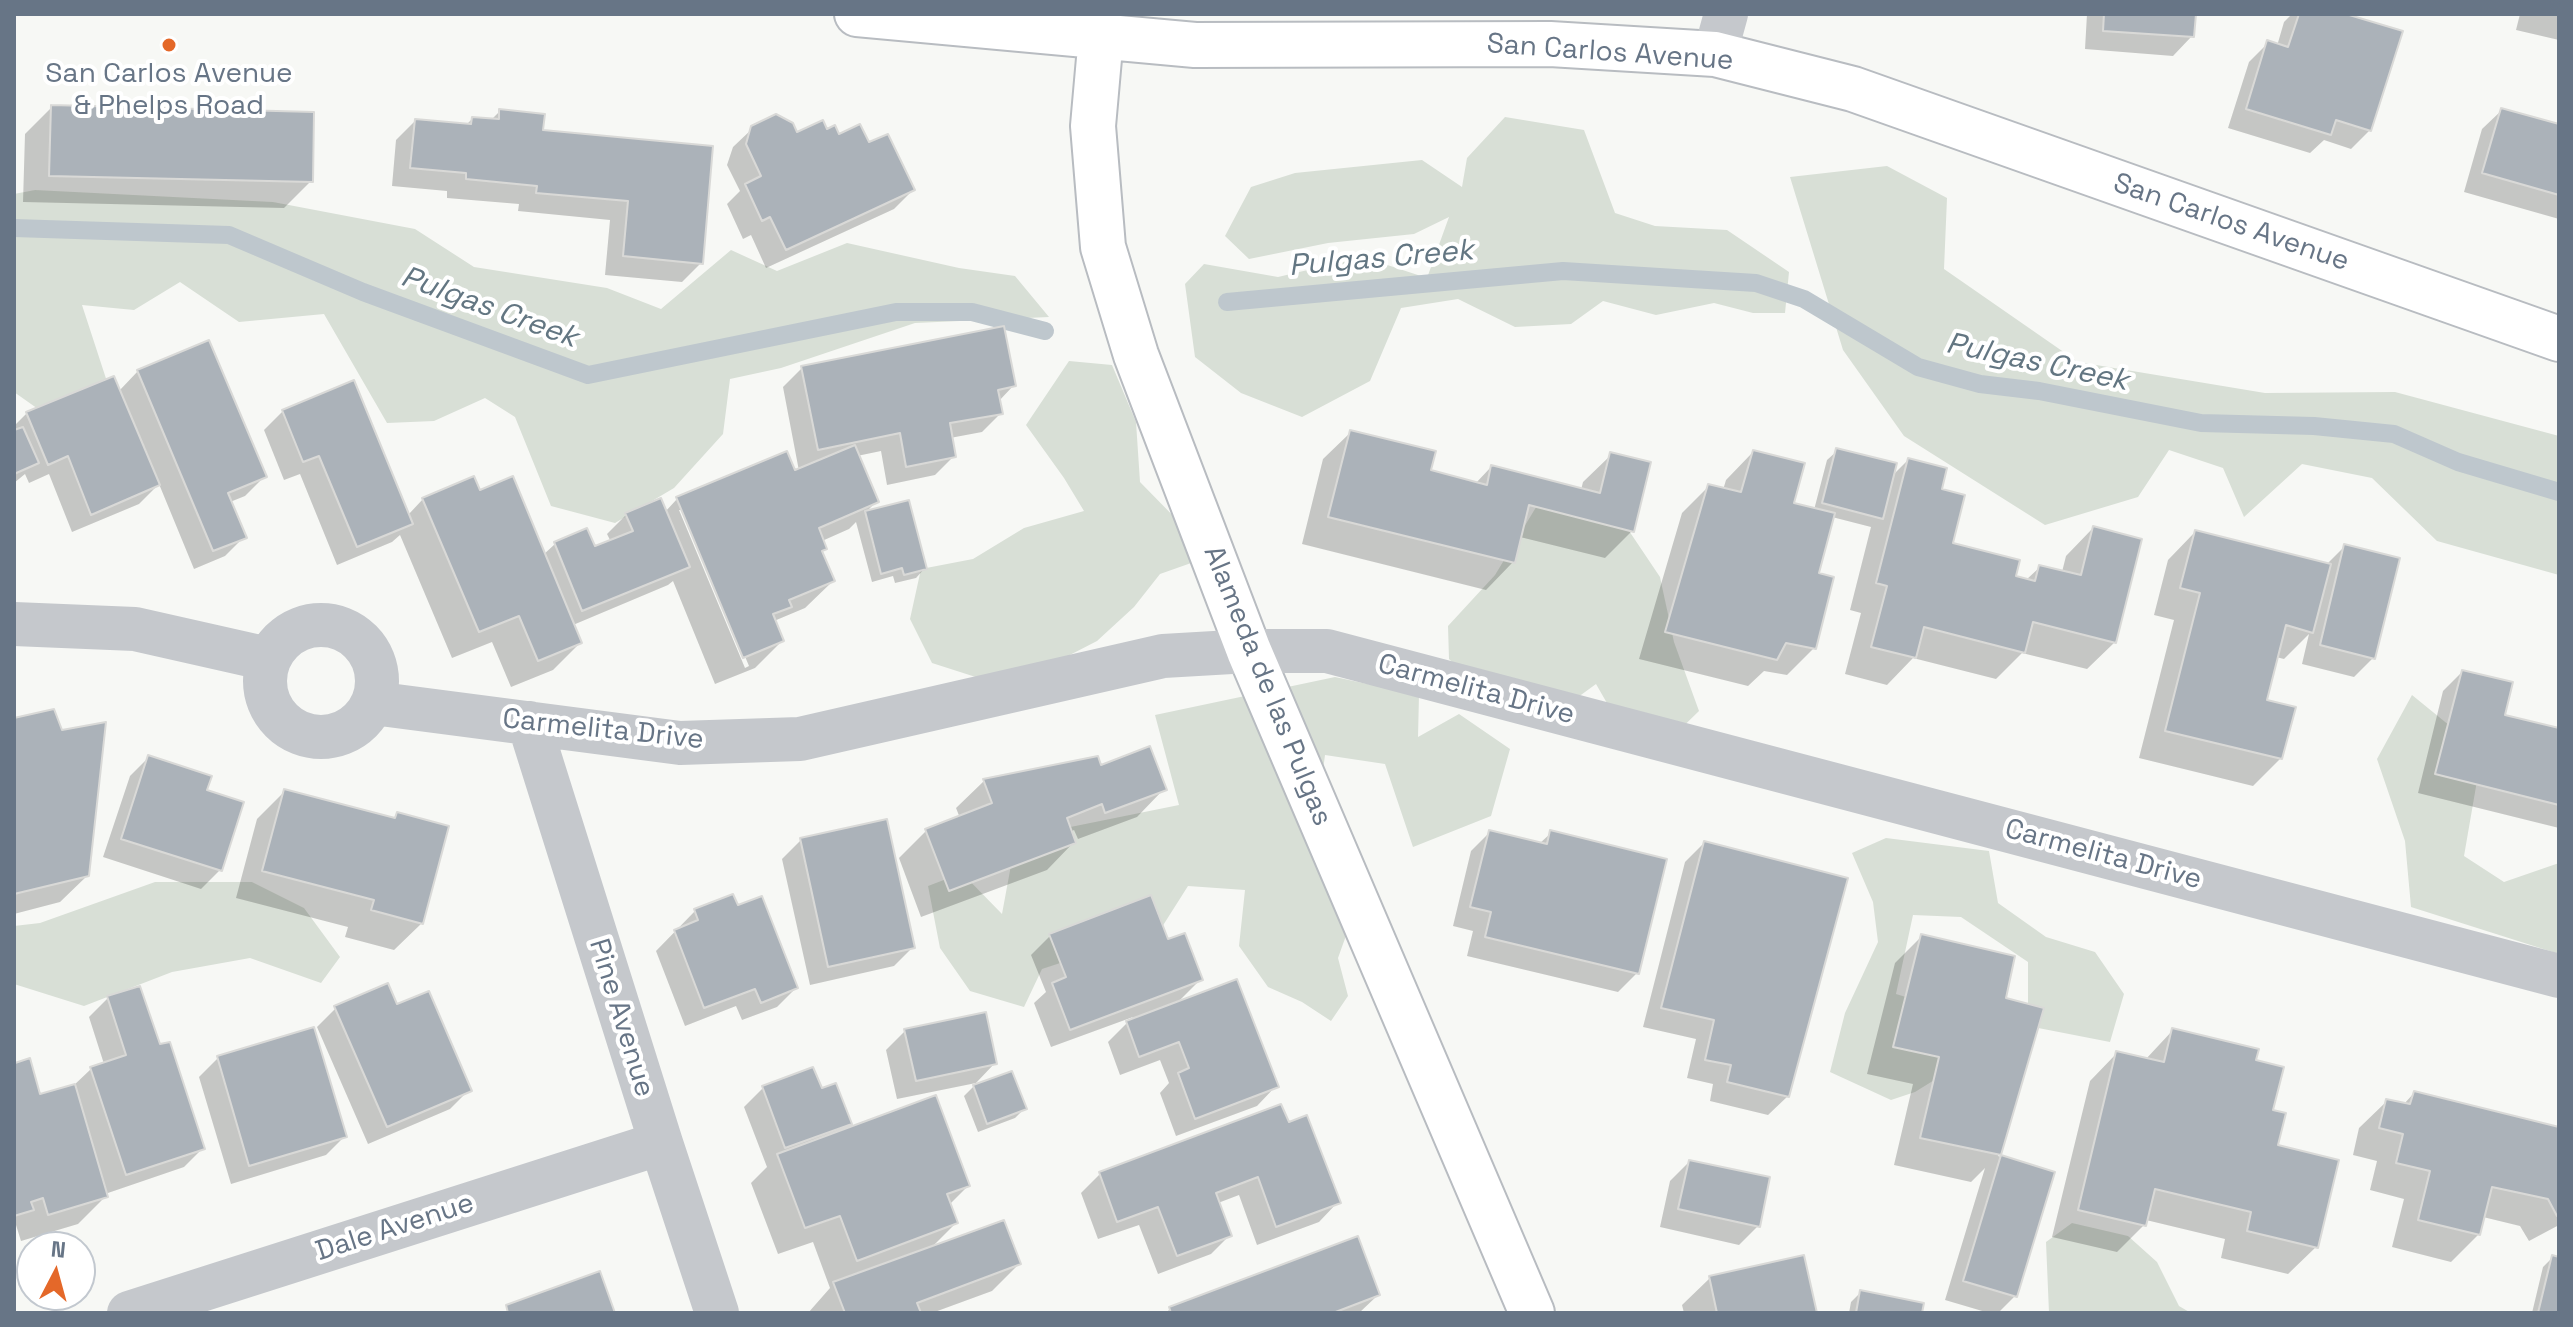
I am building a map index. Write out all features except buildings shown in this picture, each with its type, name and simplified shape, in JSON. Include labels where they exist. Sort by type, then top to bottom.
[{"type":"main road","name":"San Carlos Avenue","points":[[857,14],[1195,45],[1550,44],[1720,34],[1853,89],[2559,339]]},
{"type":"main road","name":"Alameda de las Pulgas","points":[[1101,36],[1093,126],[1103,247],[1136,355],[1249,651],[1532,1313]]},
{"type":"street","points":[[14,624],[135,629],[268,659]]},
{"type":"street","points":[[308,626],[343,628],[358,638],[369,651],[376,667],[378,686],[373,703],[363,719],[347,732],[328,737],[308,736],[290,729],[275,715],[267,698],[264,678],[268,659],[278,644],[291,633],[308,626]]},
{"type":"street","name":"Carmelita Drive","points":[[373,703],[680,743],[800,739],[1163,656],[1327,651],[2559,976]]},
{"type":"street","name":"Pine Avenue","points":[[529,723],[717,1313]]},
{"type":"street","name":"Dale Avenue","points":[[129,1313],[661,1143]]},
{"type":"shaded area","points":[[1505,117],[1584,130],[1615,213],[1655,226],[1727,230],[1789,272],[1785,313],[1753,313],[1714,303],[1656,315],[1603,301],[1571,324],[1515,327],[1458,299],[1401,308],[1370,381],[1302,417],[1241,393],[1195,357],[1185,284],[1204,264],[1278,277],[1363,257],[1427,278],[1449,217],[1414,234],[1328,243],[1249,259],[1225,236],[1251,187],[1295,173],[1422,160],[1462,187],[1467,158]]},
{"type":"shaded area","points":[[1887,166],[1947,198],[1944,269],[2078,362],[2265,393],[2395,392],[2559,436],[2559,575],[2437,541],[2372,478],[2302,464],[2244,517],[2223,468],[2169,450],[2138,497],[2045,525],[1904,436],[1843,350],[1790,177]]},
{"type":"shaded area","points":[[35,190],[273,202],[415,229],[474,267],[607,288],[661,309],[731,250],[777,271],[847,243],[959,268],[1015,276],[1049,317],[915,323],[781,368],[730,379],[723,434],[674,488],[615,523],[551,506],[515,417],[485,398],[434,421],[387,423],[324,314],[239,322],[180,282],[134,310],[82,305],[113,400],[48,416],[14,392],[14,194]]},
{"type":"shaded area","points":[[1069,361],[1112,365],[1136,422],[1140,482],[1187,530],[1194,562],[1160,574],[1134,607],[1097,641],[1029,676],[985,680],[932,663],[910,619],[921,569],[973,559],[1024,528],[1084,511],[1026,425]]},
{"type":"shaded area","points":[[1544,494],[1613,507],[1660,577],[1674,642],[1699,711],[1662,747],[1627,738],[1596,684],[1548,719],[1502,711],[1449,659],[1448,626],[1495,575]]},
{"type":"shaded area","points":[[1335,677],[1419,695],[1418,737],[1459,714],[1510,749],[1491,816],[1413,847],[1385,764],[1325,755],[1315,832],[1353,916],[1338,958],[1348,996],[1331,1021],[1302,1002],[1268,987],[1239,946],[1245,890],[1188,886],[1148,949],[1100,950],[1042,969],[1024,1007],[970,991],[940,948],[928,886],[962,873],[1002,914],[1016,838],[1179,805],[1155,715]]},
{"type":"shaded area","points":[[2412,695],[2482,752],[2464,856],[2504,882],[2559,863],[2559,954],[2411,907],[2405,841],[2377,759]]},
{"type":"shaded area","points":[[1886,838],[1989,851],[1998,903],[2046,937],[2095,952],[2124,994],[2110,1042],[2028,1026],[2028,962],[1961,917],[1913,915],[1896,994],[1936,1006],[1957,1066],[1915,1092],[1891,1100],[1830,1072],[1845,1013],[1878,942],[1873,902],[1852,853]]},
{"type":"shaded area","points":[[155,882],[252,882],[304,908],[340,957],[321,983],[250,958],[172,972],[84,1006],[14,984],[14,926],[40,923]]},
{"type":"shaded area","points":[[2072,1223],[2128,1236],[2157,1262],[2179,1306],[2191,1313],[2049,1313],[2046,1242]]},
{"type":"waterway","name":"Pulgas Creek","points":[[14,228],[229,235],[363,292],[588,375],[896,312],[972,312],[1045,331]]},
{"type":"waterway","name":"Pulgas Creek","points":[[1227,302],[1563,271],[1756,283],[1804,299],[1918,367],[1980,384],[2039,391],[2201,423],[2314,426],[2394,434],[2458,462],[2559,492]]},
{"type":"place","name":"San Carlos Avenue & Phelps Road","points":[[169,45]]}]
